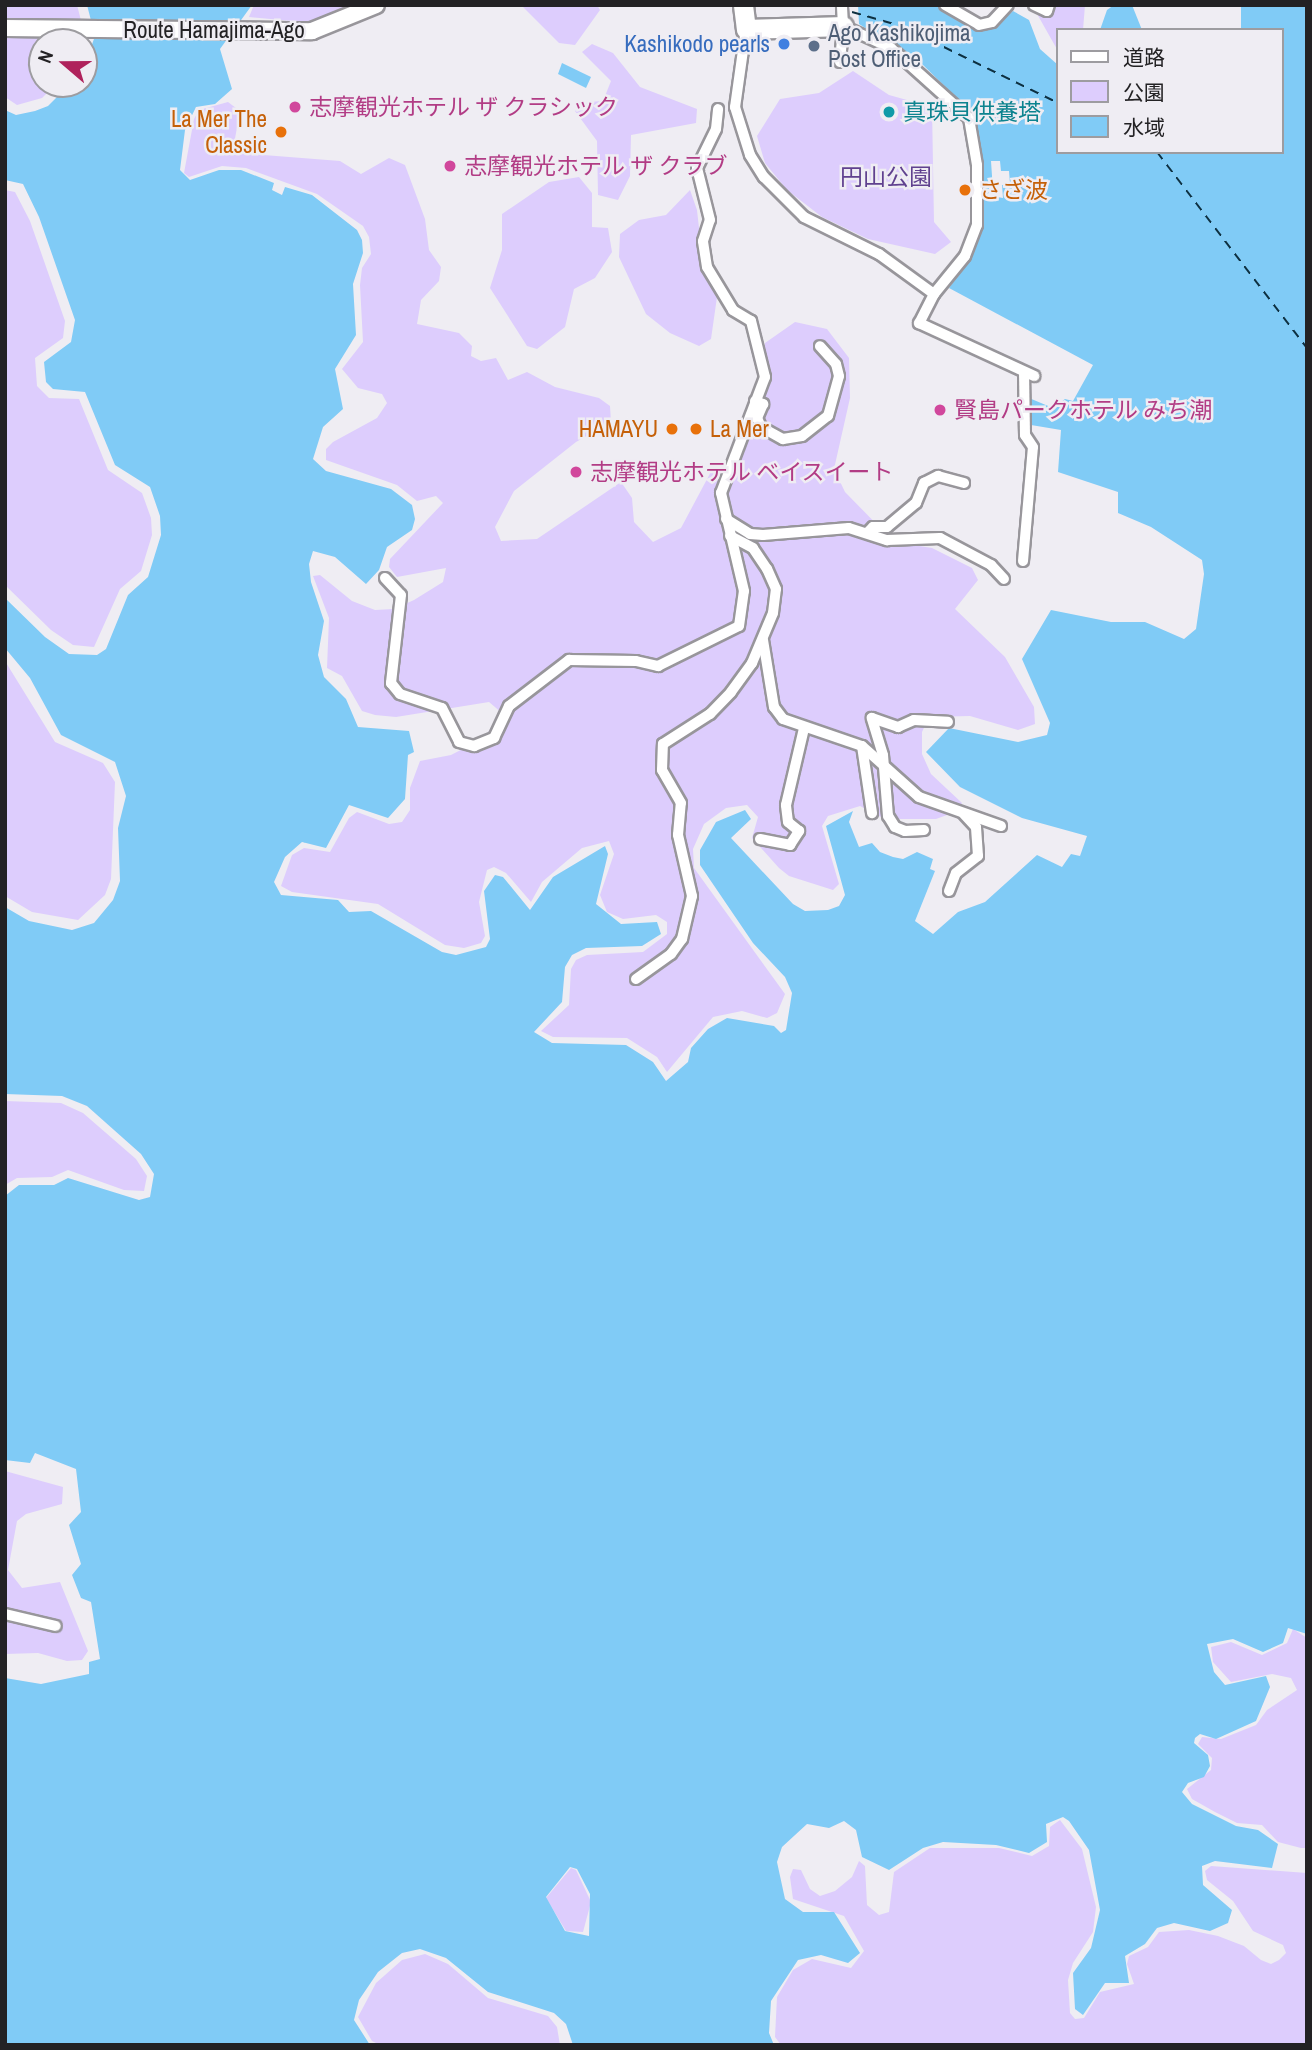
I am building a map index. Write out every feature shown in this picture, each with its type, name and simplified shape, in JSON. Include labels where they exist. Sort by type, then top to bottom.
[{"type":"highway","points":[[743,5],[746,29],[843,26]]},
{"type":"main road","name":"Route Hamajima-Ago","points":[[5,28],[312,32],[376,5]]},
{"type":"street","points":[[840,62],[842,5]]},
{"type":"street","points":[[945,5],[979,25],[992,22],[1008,5]]},
{"type":"street","points":[[1034,5],[1048,10],[1049,5]]},
{"type":"street","points":[[843,26],[891,48],[969,118],[977,165],[977,225],[965,256],[934,294],[919,323],[1029,374],[1025,435],[1033,447],[1023,561]]},
{"type":"street","points":[[746,29],[735,107],[743,137],[764,177],[804,217],[880,254],[934,294]]},
{"type":"street","points":[[385,578],[401,595],[391,683],[400,694],[442,708],[459,742],[474,746],[494,738],[509,706],[569,660],[636,661],[658,666],[732,633],[744,611],[744,591],[721,493],[765,377],[751,321],[733,310],[718,290],[703,241],[710,220],[697,168],[716,129],[718,109]]},
{"type":"street","points":[[755,401],[763,404],[757,418],[761,427],[783,439],[802,436],[828,416],[839,376],[836,364],[820,346]]},
{"type":"street","points":[[869,533],[873,527],[887,527],[916,503],[924,483],[938,476],[964,483]]},
{"type":"street","points":[[726,519],[750,534],[849,528],[887,540],[940,538],[991,565],[1004,579]]},
{"type":"street","points":[[636,979],[671,954],[682,939],[692,896],[678,835],[681,803],[662,770],[663,744],[709,715],[731,692],[763,639],[776,589],[753,548],[730,536]]},
{"type":"street","points":[[763,639],[774,707],[783,719],[804,729],[862,747],[919,797],[1001,826]]},
{"type":"street","points":[[924,830],[895,827],[883,790],[883,765],[872,718],[898,727],[914,720],[948,722]]},
{"type":"street","points":[[760,839],[790,845],[799,831],[788,822],[786,805],[804,729]]},
{"type":"street","points":[[862,747],[872,813]]},
{"type":"street","points":[[949,891],[956,873],[978,856],[976,827],[963,813]]},
{"type":"street","points":[[5,1614],[56,1626]]},
{"type":"green space","points":[[5,5],[77,5],[83,28],[28,28],[28,98],[42,98],[17,105],[5,97]]},
{"type":"green space","points":[[254,5],[367,5],[315,23],[249,17]]},
{"type":"green space","points":[[521,5],[597,5],[600,10],[575,45],[559,43]]},
{"type":"green space","points":[[1032,5],[1085,5],[1083,28],[1056,28],[1056,47]]},
{"type":"green space","points":[[592,44],[613,53],[640,87],[697,109],[696,123],[631,135],[630,176],[618,200],[598,195],[597,141],[575,111],[588,102],[603,101],[611,81],[582,52]]},
{"type":"green space","name":"円山公園","points":[[853,71],[889,95],[932,107],[934,222],[951,242],[935,254],[868,239],[822,217],[787,190],[765,163],[757,136],[780,99],[819,93]]},
{"type":"green space","points":[[228,102],[240,111],[234,144],[251,154],[340,161],[361,174],[389,158],[405,165],[425,219],[429,250],[441,267],[439,281],[421,300],[417,324],[459,333],[472,346],[471,356],[481,361],[496,358],[508,380],[527,372],[555,387],[599,398],[610,406],[611,422],[576,442],[514,491],[495,527],[501,541],[537,539],[621,482],[632,498],[634,522],[653,542],[681,528],[714,466],[739,460],[755,413],[765,343],[795,322],[827,329],[849,358],[850,398],[834,469],[845,492],[894,542],[932,548],[972,568],[978,580],[955,609],[1005,657],[1034,707],[1035,724],[1018,730],[970,716],[929,717],[922,732],[922,754],[931,774],[962,803],[958,811],[936,819],[885,819],[860,806],[828,816],[822,826],[839,884],[833,890],[789,876],[779,868],[752,838],[758,817],[747,805],[726,808],[704,824],[693,849],[694,868],[785,994],[777,1013],[767,1018],[742,1011],[713,1017],[667,1072],[657,1057],[627,1038],[553,1037],[541,1031],[569,1005],[571,969],[576,960],[587,955],[643,952],[667,934],[667,922],[656,915],[623,919],[607,912],[600,895],[614,854],[609,841],[582,848],[542,882],[531,902],[506,873],[494,867],[487,870],[479,902],[485,936],[481,943],[464,948],[445,945],[378,904],[292,892],[281,886],[292,855],[304,848],[330,852],[349,818],[357,812],[389,824],[402,822],[410,810],[410,788],[420,761],[451,755],[484,738],[502,713],[489,702],[396,717],[375,715],[362,711],[342,676],[327,668],[329,618],[313,576],[320,575],[352,601],[375,610],[394,609],[414,600],[443,582],[446,568],[397,577],[389,567],[390,559],[443,503],[436,496],[417,501],[397,485],[326,460],[326,449],[333,442],[377,418],[387,403],[382,394],[358,388],[342,369],[363,342],[360,285],[362,268],[371,254],[369,237],[363,226],[317,194],[246,168],[222,166],[189,177],[184,173],[194,119],[199,110]]},
{"type":"green space","points":[[579,177],[592,193],[592,227],[608,228],[612,252],[595,278],[574,289],[565,327],[537,349],[527,346],[490,288],[502,250],[502,214],[549,182]]},
{"type":"green space","points":[[5,190],[15,192],[30,221],[65,321],[63,338],[35,358],[37,386],[49,398],[79,399],[108,470],[142,493],[151,518],[152,535],[141,571],[120,589],[94,647],[73,645],[51,630],[5,585]]},
{"type":"green space","points":[[690,190],[697,210],[704,273],[717,297],[711,339],[699,346],[670,333],[646,314],[619,257],[620,234],[639,220],[666,215]]},
{"type":"green space","points":[[5,661],[55,742],[103,763],[115,782],[111,879],[105,895],[78,920],[32,912],[5,896]]},
{"type":"green space","points":[[5,1101],[61,1103],[83,1113],[136,1159],[147,1176],[144,1191],[124,1190],[68,1170],[52,1177],[17,1178],[5,1185]]},
{"type":"green space","points":[[5,1471],[63,1487],[62,1504],[26,1514],[17,1521],[8,1570],[22,1588],[60,1582],[88,1651],[82,1660],[67,1661],[38,1653],[5,1654]]},
{"type":"green space","points":[[1293,1629],[1307,1638],[1307,1848],[1278,1842],[1262,1825],[1237,1823],[1192,1799],[1187,1789],[1211,1770],[1212,1758],[1198,1744],[1202,1737],[1221,1739],[1256,1725],[1267,1710],[1297,1690],[1291,1678],[1272,1674],[1231,1682],[1213,1662],[1211,1647],[1231,1642],[1262,1655],[1287,1643]]},
{"type":"green space","points":[[1060,1820],[1082,1849],[1096,1907],[1093,1932],[1073,1963],[1068,1980],[1070,2013],[1075,2019],[1084,2018],[1100,1992],[1134,1984],[1127,1964],[1129,1956],[1148,1947],[1159,1932],[1189,1930],[1218,1936],[1244,1946],[1261,1960],[1271,1964],[1279,1960],[1286,1953],[1283,1945],[1253,1931],[1233,1901],[1207,1880],[1205,1871],[1211,1866],[1307,1873],[1307,2045],[781,2045],[775,2037],[777,1997],[793,1970],[812,1959],[851,1968],[864,1951],[844,1916],[793,1899],[790,1877],[793,1869],[801,1870],[810,1889],[820,1896],[835,1891],[852,1877],[859,1861],[865,1866],[867,1905],[879,1915],[889,1912],[894,1872],[930,1848],[999,1848],[1032,1856],[1049,1846],[1050,1827]]},
{"type":"green space","points":[[571,1868],[576,1870],[591,1902],[583,1932],[566,1931],[546,1898]]},
{"type":"green space","points":[[425,1954],[448,1964],[488,1998],[548,2016],[557,2027],[560,2045],[380,2045],[372,2041],[358,2017],[376,1983],[402,1960]]},
{"type":"water","points":[[87,5],[252,5],[220,49],[232,89],[215,104],[196,107],[185,130],[180,170],[190,180],[219,170],[241,170],[274,183],[272,190],[282,195],[285,187],[312,195],[357,230],[362,240],[363,253],[353,284],[356,335],[335,369],[343,409],[323,427],[313,459],[326,471],[391,489],[412,505],[415,519],[412,530],[387,547],[379,570],[366,584],[335,557],[313,551],[309,564],[311,582],[324,621],[318,655],[324,677],[346,699],[358,727],[409,731],[414,752],[408,755],[405,799],[388,818],[349,805],[326,848],[302,842],[285,857],[274,882],[281,895],[338,900],[349,912],[371,911],[442,952],[456,955],[486,947],[490,939],[484,891],[495,875],[503,877],[530,910],[553,877],[605,846],[608,854],[596,904],[621,924],[657,922],[661,934],[642,946],[586,948],[572,955],[565,967],[562,1002],[534,1032],[552,1043],[626,1045],[653,1062],[666,1081],[688,1062],[691,1048],[708,1029],[727,1018],[774,1026],[781,1033],[786,1030],[792,993],[785,977],[753,943],[700,865],[700,850],[716,822],[745,810],[751,819],[731,838],[793,904],[805,911],[828,910],[839,906],[845,895],[826,826],[853,811],[849,822],[859,847],[872,843],[880,852],[893,857],[903,859],[917,852],[933,859],[930,869],[935,871],[915,921],[933,934],[958,912],[985,902],[1037,855],[1062,867],[1071,854],[1080,856],[1087,836],[1022,818],[960,787],[926,752],[949,728],[1018,742],[1047,735],[1050,723],[1022,659],[1051,610],[1111,622],[1145,622],[1184,639],[1196,629],[1204,574],[1202,560],[1151,527],[1118,513],[1118,492],[1058,472],[1061,430],[1031,425],[1029,398],[1053,408],[1065,399],[1073,401],[1093,365],[949,288],[969,260],[983,224],[984,173],[974,115],[922,64],[859,24],[858,5],[938,5],[979,30],[993,28],[1013,11],[1029,20],[1040,49],[1056,63],[1056,154],[1284,154],[1284,28],[1241,28],[1241,5],[1307,5],[1307,1634],[1288,1628],[1283,1643],[1263,1652],[1233,1639],[1207,1644],[1214,1672],[1225,1685],[1266,1676],[1270,1687],[1256,1721],[1216,1739],[1200,1734],[1195,1738],[1194,1743],[1208,1755],[1210,1766],[1204,1777],[1188,1783],[1182,1792],[1192,1804],[1236,1826],[1258,1830],[1278,1844],[1272,1868],[1215,1861],[1202,1866],[1203,1885],[1232,1910],[1228,1923],[1210,1931],[1174,1923],[1157,1928],[1145,1944],[1125,1956],[1129,1983],[1105,1983],[1083,2015],[1075,2009],[1073,1973],[1091,1948],[1100,1910],[1089,1850],[1069,1821],[1063,1817],[1046,1824],[1047,1842],[1029,1853],[996,1845],[943,1842],[923,1848],[889,1870],[862,1857],[856,1830],[844,1821],[829,1828],[807,1824],[782,1847],[777,1862],[785,1899],[803,1912],[834,1912],[860,1953],[848,1963],[821,1955],[798,1960],[771,2001],[769,2033],[774,2045],[573,2045],[566,2024],[554,2013],[488,1992],[446,1958],[420,1949],[402,1953],[378,1972],[359,2000],[354,2020],[370,2045],[5,2045],[5,1678],[41,1684],[89,1674],[89,1662],[100,1659],[91,1602],[81,1598],[72,1575],[81,1564],[69,1525],[81,1512],[76,1469],[35,1453],[30,1463],[5,1460],[5,1196],[19,1185],[54,1185],[68,1178],[139,1200],[150,1197],[154,1174],[141,1154],[87,1106],[62,1096],[5,1094],[5,907],[29,921],[72,930],[94,923],[113,900],[120,881],[118,828],[126,796],[115,762],[61,735],[30,678],[5,648],[5,598],[45,637],[69,654],[97,655],[106,649],[128,595],[148,577],[161,535],[160,516],[150,487],[115,465],[85,392],[53,389],[46,382],[44,362],[71,342],[75,320],[39,217],[23,184],[5,180],[5,110],[16,115],[48,106],[56,98],[98,98],[98,28],[93,28]],"holes":[[[570,1867],[577,1869],[590,1894],[589,1936],[565,1931],[546,1897]]]},
{"type":"water","points":[[1114,5],[1132,5],[1141,28],[1101,28],[1107,10]]},
{"type":"water","points":[[562,63],[591,77],[586,88],[558,74]]},
{"type":"pier","points":[[991,161],[1000,161],[1001,171],[1009,171],[1010,184],[1002,185],[1003,198],[985,195],[993,191]]},
{"type":"ferry route","points":[[852,12],[901,26],[1056,102]]},
{"type":"ferry route","points":[[1159,154],[1307,348]]},
{"type":"place","name":"Kashikodo pearls","points":[[784,44]]},
{"type":"place","name":"Ago Kashikojima Post Office","points":[[814,46]]},
{"type":"place","name":"志摩観光ホテル ザ クラシック","points":[[295,107]]},
{"type":"place","name":"真珠貝供養塔","points":[[889,112]]},
{"type":"place","name":"La Mer The Classic","points":[[281,132]]},
{"type":"place","name":"志摩観光ホテル ザ クラブ","points":[[450,166]]},
{"type":"place","name":"さざ波","points":[[965,190]]},
{"type":"place","name":"賢島パークホテル みち潮","points":[[940,410]]},
{"type":"place","name":"HAMAYU","points":[[672,429]]},
{"type":"place","name":"La Mer","points":[[696,429]]},
{"type":"place","name":"志摩観光ホテル ベイスイート","points":[[576,472]]}]
